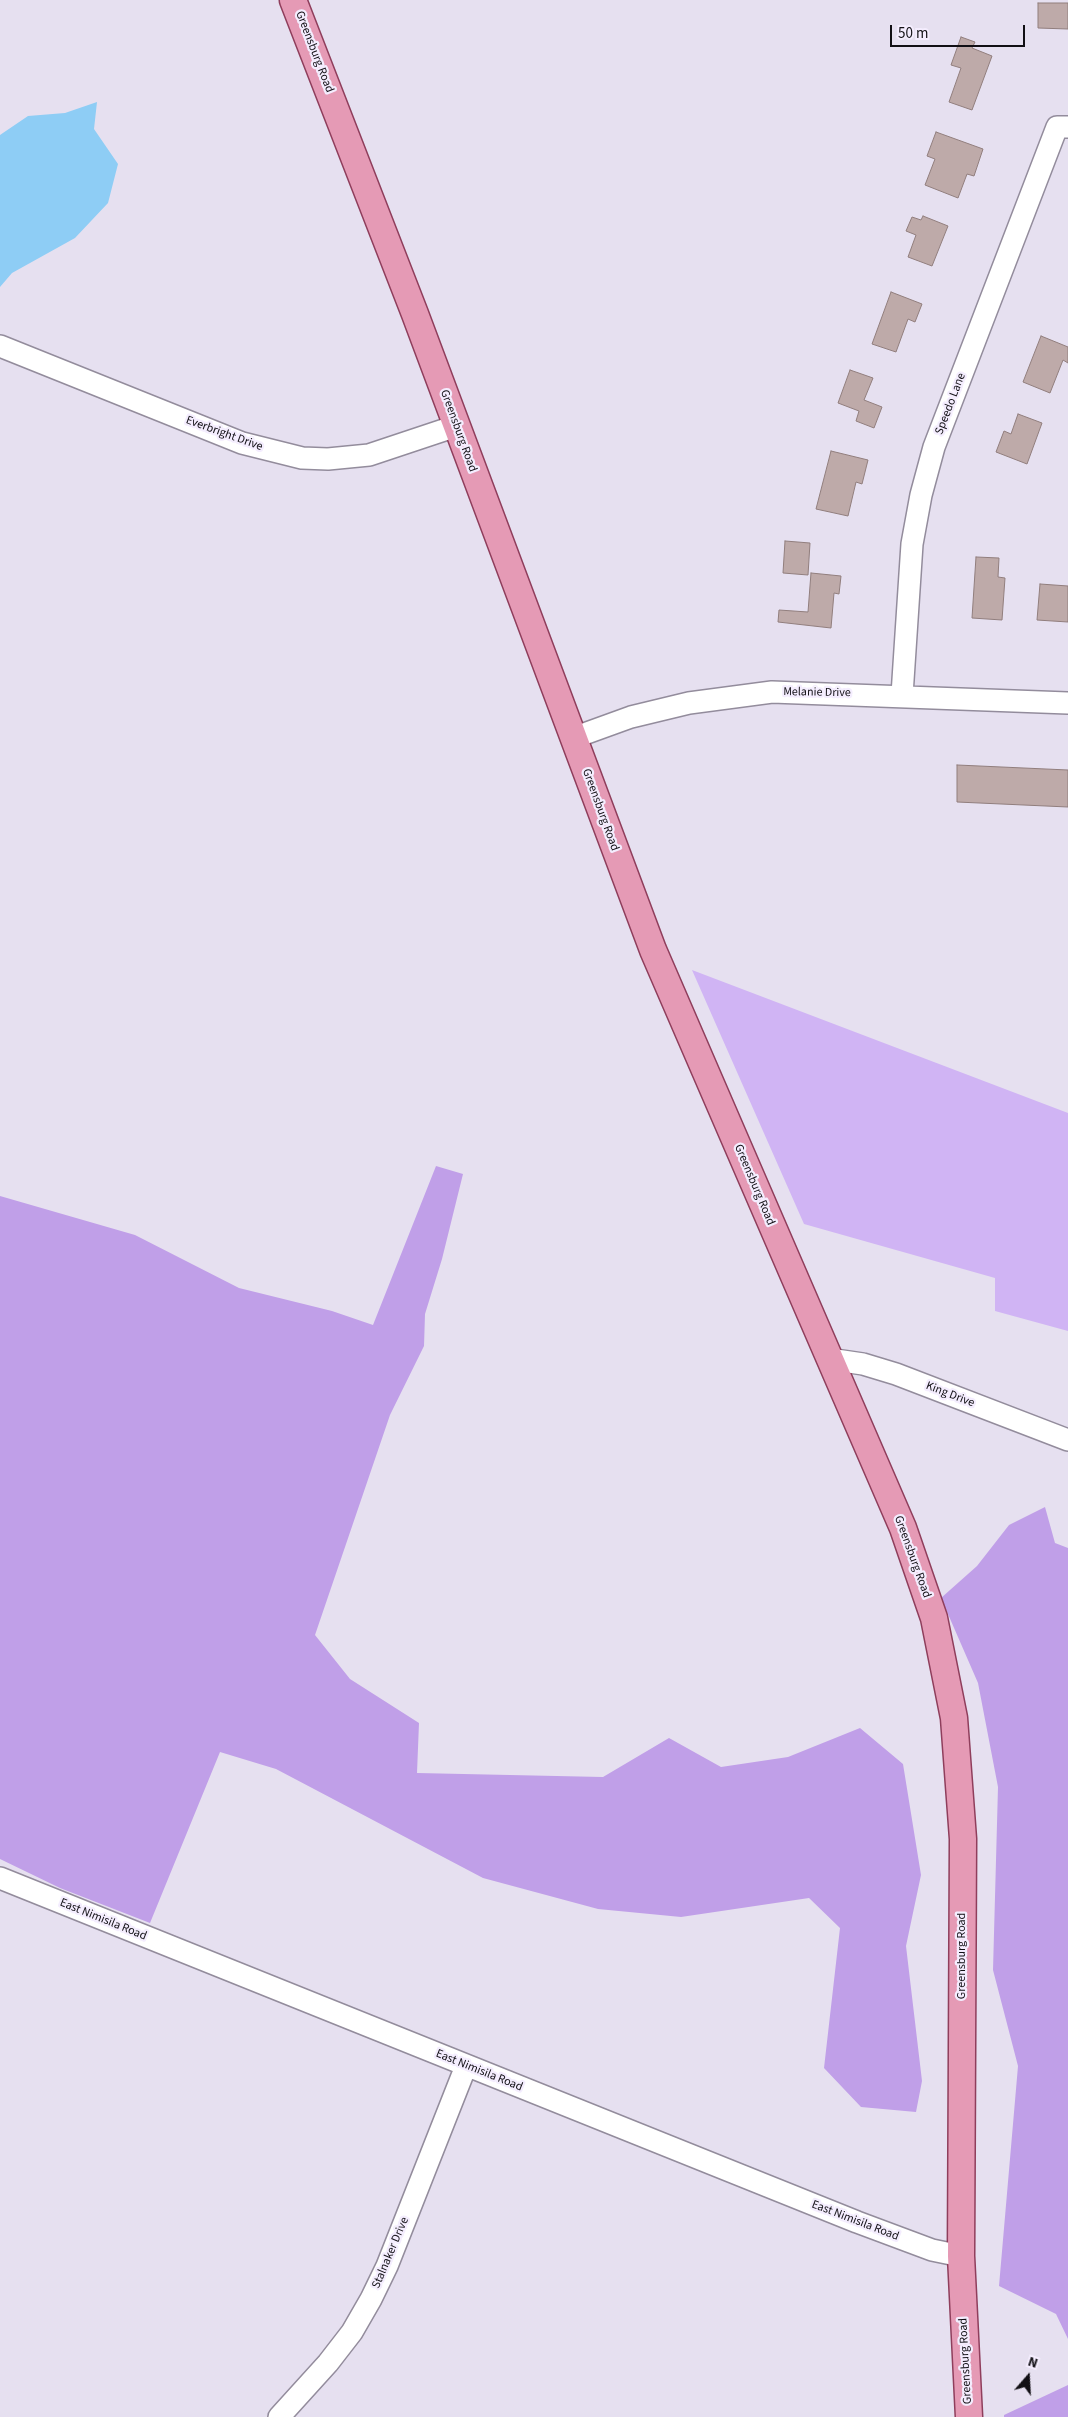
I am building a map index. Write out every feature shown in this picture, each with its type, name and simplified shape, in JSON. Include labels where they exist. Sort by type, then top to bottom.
[{"type":"main road","name":"Greensburg Road","points":[[293,0],[653,950],[903,1528],[920,1574],[945,1662],[954,1718],[963,1839],[960,2256],[968,2417]]},
{"type":"street","name":"Speedo Lane","points":[[902,695],[912,544],[921,495],[934,447],[1063,127]]},
{"type":"street","name":"Everbright Drive","points":[[0,346],[242,443],[302,458],[328,459],[369,454],[456,426]]},
{"type":"street","name":"Melanie Drive","points":[[573,738],[631,717],[689,703],[772,692],[902,695],[1068,703]]},
{"type":"street","name":"King Drive","points":[[829,1359],[863,1364],[896,1374],[1068,1440]]},
{"type":"street","name":"East Nimisila Road","points":[[0,1878],[865,2225],[932,2250],[960,2256]]},
{"type":"street","name":"Stalnaker Drive","points":[[279,2417],[328,2363],[352,2332],[371,2299],[391,2256],[466,2066]]},
{"type":"shaded area","points":[[692,970],[1068,1113],[1068,1331],[995,1311],[995,1278],[804,1224]]},
{"type":"shaded area","points":[[436,1166],[463,1174],[442,1259],[425,1314],[424,1346],[390,1415],[315,1635],[350,1679],[419,1723],[417,1773],[603,1777],[669,1738],[721,1767],[788,1757],[860,1728],[903,1764],[921,1875],[906,1946],[922,2081],[916,2112],[861,2107],[824,2068],[840,1928],[809,1898],[681,1917],[598,1909],[483,1878],[276,1769],[220,1752],[150,1923],[60,1888],[0,1859],[0,1196],[135,1235],[239,1288],[332,1311],[373,1325]]},
{"type":"shaded area","points":[[1045,1507],[1055,1543],[1068,1548],[1068,2339],[1056,2314],[999,2286],[1018,2066],[993,1970],[998,1787],[978,1683],[941,1598],[977,1566],[1009,1525]]},
{"type":"shaded area","points":[[1068,2385],[1068,2417],[1004,2417],[1004,2415]]},
{"type":"water","points":[[97,102],[94,129],[118,164],[108,203],[75,238],[12,273],[0,287],[0,135],[28,116],[65,113]]},
{"type":"building","points":[[1038,3],[1068,3],[1068,29],[1038,28]]},
{"type":"building","points":[[961,37],[975,42],[972,48],[992,56],[972,110],[949,102],[961,68],[951,65]]},
{"type":"building","points":[[936,132],[983,149],[974,176],[967,174],[958,198],[925,185],[935,159],[927,156]]},
{"type":"building","points":[[923,216],[948,226],[932,266],[908,257],[916,235],[906,231],[912,217],[921,220]]},
{"type":"building","points":[[891,292],[922,304],[915,322],[908,319],[896,352],[872,344]]},
{"type":"building","points":[[1041,336],[1068,347],[1068,363],[1063,360],[1050,393],[1023,382]]},
{"type":"building","points":[[850,370],[873,378],[864,400],[882,407],[874,428],[856,421],[859,411],[838,403]]},
{"type":"building","points":[[1018,414],[1042,423],[1027,464],[996,452],[1004,431],[1011,434]]},
{"type":"building","points":[[831,451],[868,460],[862,484],[856,482],[848,516],[816,509]]},
{"type":"building","points":[[785,541],[810,543],[808,575],[783,573]]},
{"type":"building","points":[[976,557],[999,558],[998,577],[1005,578],[1002,620],[972,618]]},
{"type":"building","points":[[811,573],[841,576],[839,594],[834,593],[831,628],[778,622],[779,610],[808,612]]},
{"type":"building","points":[[1040,584],[1068,586],[1068,622],[1037,620]]},
{"type":"building","points":[[957,765],[1068,770],[1068,807],[957,802]]}]
